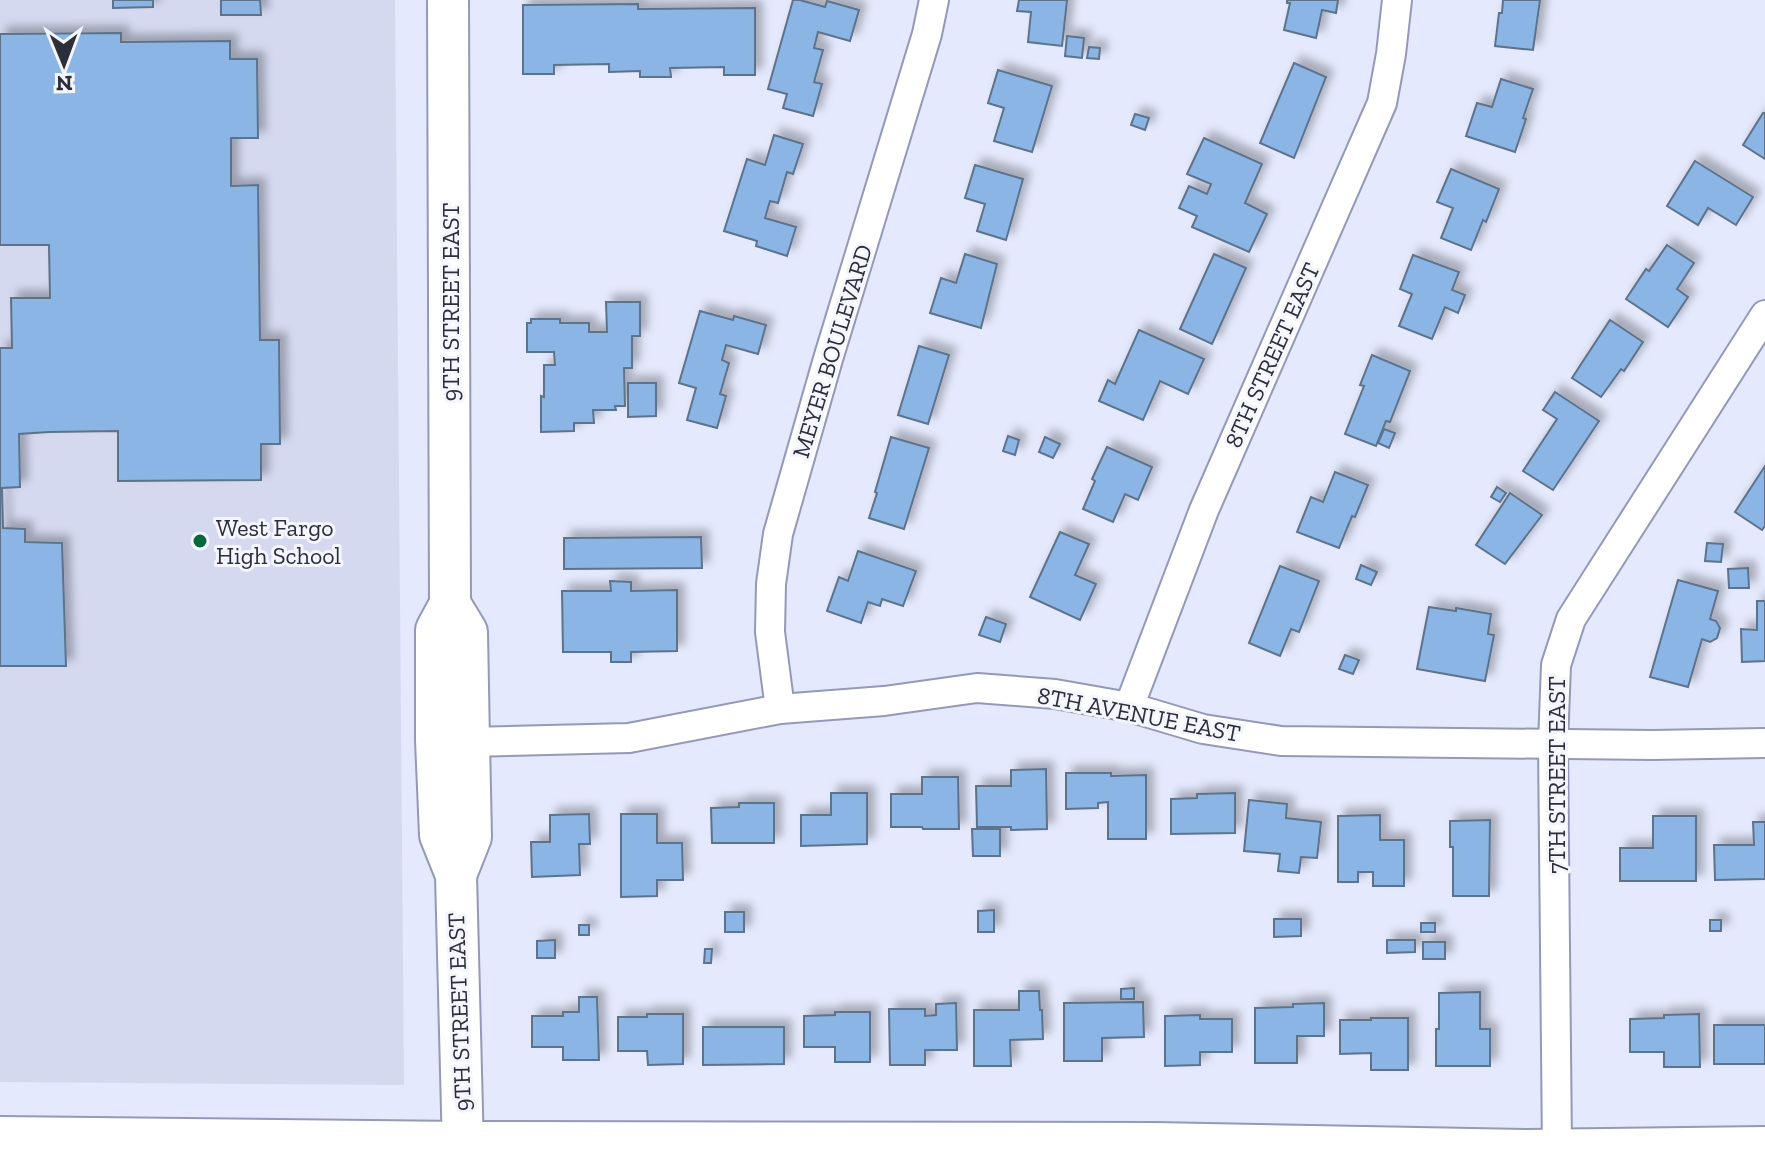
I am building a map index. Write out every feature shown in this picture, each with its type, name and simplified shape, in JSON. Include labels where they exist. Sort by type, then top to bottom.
[{"type":"main road","name":"9TH STREET EAST","points":[[448,0],[450,604],[436,630],[436,740],[440,835],[456,875],[463,1145]]},
{"type":"main road","name":"9TH STREET EAST","points":[[450,604],[467,632],[471,837],[456,875]]},
{"type":"street","name":"MEYER BOULEVARD","points":[[780,709],[770,632],[771,584],[778,534],[927,34],[934,0]]},
{"type":"street","name":"8TH STREET EAST","points":[[1129,707],[1204,510],[1382,103],[1397,0]]},
{"type":"street","name":"7TH STREET EAST","points":[[1557,1149],[1553,744],[1556,665],[1571,619],[1765,315]]},
{"type":"street","name":"8TH AVENUE EAST","points":[[469,742],[629,738],[780,709],[884,701],[977,688],[1055,694],[1129,707],[1203,729],[1281,741],[1765,743]]},
{"type":"street","points":[[0,1135],[463,1145],[1155,1145],[1557,1149],[1765,1145]]},
{"type":"shaded area","name":"West Fargo High School","points":[[0,0],[395,0],[404,1085],[0,1082]]},
{"type":"building","points":[[113,0],[153,0],[153,7],[113,8]]},
{"type":"building","points":[[221,0],[260,0],[261,15],[221,15]]},
{"type":"building","points":[[793,0],[825,7],[827,1],[859,10],[850,41],[818,32],[814,48],[823,50],[814,82],[822,84],[813,116],[783,108],[787,94],[768,89]]},
{"type":"building","points":[[1019,0],[1067,0],[1062,46],[1028,42],[1031,12],[1017,11]]},
{"type":"building","points":[[1287,0],[1338,0],[1336,13],[1322,10],[1316,38],[1284,30],[1290,3]]},
{"type":"building","points":[[1503,0],[1540,0],[1533,50],[1495,46]]},
{"type":"building","points":[[638,4],[638,9],[755,8],[755,75],[724,75],[724,67],[670,68],[671,77],[640,77],[640,71],[609,72],[609,64],[554,65],[554,74],[523,74],[523,5]]},
{"type":"building","points":[[121,33],[121,42],[230,41],[230,59],[257,59],[258,138],[231,138],[231,186],[258,185],[260,340],[279,340],[280,444],[261,444],[261,480],[118,481],[118,431],[19,434],[20,487],[2,488],[3,528],[25,529],[25,542],[62,543],[66,666],[0,666],[0,348],[12,348],[11,298],[50,298],[49,245],[0,245],[0,34]]},
{"type":"building","points":[[1067,36],[1084,38],[1082,58],[1065,56]]},
{"type":"building","points":[[1089,47],[1100,48],[1099,59],[1087,58]]},
{"type":"building","points":[[1294,63],[1326,77],[1294,158],[1260,143]]},
{"type":"building","points":[[998,70],[1052,86],[1032,152],[994,141],[1004,108],[988,103]]},
{"type":"building","points":[[1501,79],[1533,89],[1515,152],[1466,136],[1477,103],[1492,107]]},
{"type":"building","points":[[1765,113],[1765,159],[1743,145]]},
{"type":"building","points":[[1135,114],[1149,118],[1145,130],[1131,125]]},
{"type":"building","points":[[774,135],[803,144],[793,174],[787,172],[778,203],[770,201],[765,218],[796,227],[787,256],[756,246],[757,241],[724,231],[747,159],[765,165]]},
{"type":"building","points":[[1204,138],[1262,164],[1245,203],[1267,214],[1249,252],[1192,227],[1197,216],[1179,208],[1189,186],[1207,194],[1211,184],[1187,174]]},
{"type":"building","points":[[1695,161],[1753,197],[1736,225],[1708,208],[1698,225],[1667,206]]},
{"type":"building","points":[[975,165],[1023,179],[1006,240],[977,231],[985,204],[965,198]]},
{"type":"building","points":[[1451,169],[1499,189],[1471,250],[1441,238],[1453,208],[1437,202]]},
{"type":"building","points":[[1667,245],[1694,263],[1677,289],[1688,297],[1668,327],[1626,299]]},
{"type":"building","points":[[965,254],[997,264],[981,328],[930,313],[941,278],[956,283]]},
{"type":"building","points":[[1214,254],[1246,268],[1212,344],[1180,329]]},
{"type":"building","points":[[1413,255],[1459,272],[1452,290],[1465,295],[1458,313],[1445,307],[1432,339],[1399,326],[1412,294],[1400,289]]},
{"type":"building","points":[[606,302],[640,302],[640,336],[632,336],[632,368],[624,368],[625,406],[615,406],[616,410],[593,410],[594,423],[574,423],[574,431],[541,432],[544,365],[555,365],[554,352],[527,352],[527,323],[531,323],[531,319],[560,319],[560,323],[589,323],[589,332],[607,332]]},
{"type":"building","points":[[700,311],[766,325],[758,354],[726,345],[722,360],[729,363],[720,394],[726,396],[717,428],[687,420],[696,388],[679,383]]},
{"type":"building","points":[[1610,320],[1643,342],[1624,371],[1621,369],[1601,397],[1572,378]]},
{"type":"building","points":[[1139,330],[1204,359],[1188,394],[1160,381],[1143,420],[1099,401],[1108,380],[1115,384]]},
{"type":"building","points":[[919,346],[949,355],[928,424],[898,415]]},
{"type":"building","points":[[1372,355],[1410,371],[1390,422],[1386,421],[1376,446],[1345,434],[1364,386],[1360,385]]},
{"type":"building","points":[[628,383],[656,383],[656,416],[628,417]]},
{"type":"building","points":[[1555,392],[1599,421],[1553,490],[1523,471],[1557,419],[1543,410]]},
{"type":"building","points":[[1384,429],[1395,433],[1389,448],[1378,443]]},
{"type":"building","points":[[1008,436],[1019,440],[1015,455],[1003,451]]},
{"type":"building","points":[[891,437],[929,448],[904,529],[869,518]]},
{"type":"building","points":[[1045,437],[1060,444],[1053,458],[1039,452]]},
{"type":"building","points":[[1107,447],[1152,467],[1138,500],[1125,494],[1113,522],[1083,509],[1095,481],[1092,479]]},
{"type":"building","points":[[1765,466],[1765,526],[1762,530],[1735,512]]},
{"type":"building","points":[[1335,472],[1368,485],[1339,548],[1297,532],[1311,497],[1323,502]]},
{"type":"building","points":[[1497,487],[1506,493],[1500,502],[1491,497]]},
{"type":"building","points":[[1510,493],[1542,515],[1505,564],[1476,545]]},
{"type":"building","points":[[1060,532],[1089,544],[1075,575],[1096,584],[1080,620],[1030,597]]},
{"type":"building","points":[[701,537],[702,568],[564,569],[564,538]]},
{"type":"building","points":[[1707,543],[1723,544],[1721,562],[1705,561]]},
{"type":"building","points":[[858,551],[916,571],[903,606],[882,599],[880,606],[868,602],[861,623],[827,611],[839,577],[848,581]]},
{"type":"building","points":[[1361,565],[1377,572],[1371,585],[1356,579]]},
{"type":"building","points":[[1280,566],[1319,581],[1299,632],[1291,629],[1280,656],[1249,643]]},
{"type":"building","points":[[1748,568],[1749,588],[1729,588],[1728,569]]},
{"type":"building","points":[[1678,580],[1718,591],[1710,619],[1716,621],[1720,628],[1717,638],[1710,642],[1702,639],[1688,687],[1650,677]]},
{"type":"building","points":[[610,581],[631,582],[631,591],[677,590],[677,651],[631,652],[631,662],[611,662],[611,652],[563,652],[562,591],[611,591]]},
{"type":"building","points":[[1757,601],[1765,601],[1765,661],[1742,662],[1741,629],[1757,630]]},
{"type":"building","points":[[1429,607],[1491,614],[1488,634],[1494,635],[1485,681],[1417,669]]},
{"type":"building","points":[[986,617],[1006,624],[1000,642],[979,635]]},
{"type":"building","points":[[1345,655],[1359,660],[1353,674],[1339,669]]},
{"type":"building","points":[[1046,769],[1047,829],[977,827],[976,786],[1011,786],[1011,770]]},
{"type":"building","points":[[1066,773],[1146,775],[1146,839],[1108,839],[1108,802],[1098,803],[1098,808],[1066,809]]},
{"type":"building","points":[[922,777],[958,777],[959,829],[891,827],[891,794],[922,794]]},
{"type":"building","points":[[831,793],[867,793],[867,844],[801,846],[801,815],[831,815]]},
{"type":"building","points":[[1235,793],[1235,833],[1171,834],[1171,799],[1197,798],[1197,794]]},
{"type":"building","points":[[1249,800],[1287,804],[1286,818],[1321,822],[1317,858],[1301,857],[1299,873],[1278,871],[1280,854],[1244,851]]},
{"type":"building","points":[[739,803],[774,803],[774,843],[712,843],[711,808],[739,807]]},
{"type":"building","points":[[589,814],[590,844],[579,844],[580,875],[532,877],[531,842],[550,842],[550,815]]},
{"type":"building","points":[[621,814],[657,814],[657,843],[682,843],[683,880],[657,880],[657,896],[621,897]]},
{"type":"building","points":[[1380,815],[1380,840],[1404,840],[1404,886],[1373,886],[1373,872],[1358,872],[1358,882],[1338,882],[1338,816]]},
{"type":"building","points":[[1653,816],[1696,816],[1696,881],[1620,881],[1620,848],[1653,848]]},
{"type":"building","points":[[1490,820],[1489,896],[1453,896],[1450,821]]},
{"type":"building","points":[[1753,822],[1765,822],[1765,879],[1715,880],[1714,845],[1754,845]]},
{"type":"building","points":[[972,829],[1000,829],[1000,856],[973,856]]},
{"type":"building","points":[[994,910],[994,932],[978,932],[978,911]]},
{"type":"building","points":[[725,912],[744,912],[744,932],[725,932]]},
{"type":"building","points":[[1274,919],[1301,919],[1301,936],[1274,937]]},
{"type":"building","points":[[1710,920],[1721,920],[1721,931],[1710,931]]},
{"type":"building","points":[[1421,923],[1435,923],[1435,932],[1421,932]]},
{"type":"building","points":[[579,925],[589,925],[589,935],[579,935]]},
{"type":"building","points":[[555,940],[555,958],[537,958],[537,941]]},
{"type":"building","points":[[1387,940],[1415,940],[1415,952],[1387,953]]},
{"type":"building","points":[[1423,942],[1445,942],[1445,959],[1423,959]]},
{"type":"building","points":[[705,949],[712,949],[711,963],[704,963]]},
{"type":"building","points":[[1134,988],[1134,999],[1121,999],[1121,989]]},
{"type":"building","points":[[1019,991],[1039,991],[1043,1039],[1010,1040],[1011,1066],[974,1066],[974,1010],[1019,1010]]},
{"type":"building","points":[[1480,992],[1480,1029],[1490,1029],[1490,1066],[1436,1066],[1439,993]]},
{"type":"building","points":[[579,997],[597,997],[599,1060],[563,1060],[563,1047],[532,1047],[532,1016],[563,1016],[563,1012],[579,1012]]},
{"type":"building","points":[[1143,1002],[1144,1037],[1102,1038],[1102,1061],[1064,1061],[1064,1003]]},
{"type":"building","points":[[956,1003],[957,1050],[925,1050],[925,1065],[890,1065],[889,1009],[925,1009],[925,1016],[936,1015],[936,1004]]},
{"type":"building","points":[[1324,1003],[1324,1036],[1297,1036],[1297,1063],[1255,1063],[1255,1008]]},
{"type":"building","points":[[835,1012],[870,1012],[870,1062],[835,1062],[835,1047],[804,1047],[804,1016],[835,1015]]},
{"type":"building","points":[[647,1014],[683,1014],[683,1064],[648,1065],[647,1051],[618,1051],[618,1017],[647,1017]]},
{"type":"building","points":[[1699,1014],[1700,1067],[1664,1067],[1664,1052],[1630,1052],[1630,1019]]},
{"type":"building","points":[[1200,1015],[1200,1019],[1232,1019],[1232,1052],[1200,1052],[1200,1065],[1165,1066],[1165,1016]]},
{"type":"building","points":[[1408,1018],[1408,1070],[1371,1070],[1371,1053],[1340,1054],[1340,1020]]},
{"type":"building","points":[[1714,1025],[1765,1025],[1765,1064],[1714,1064]]},
{"type":"building","points":[[703,1027],[784,1027],[784,1064],[703,1065]]},
{"type":"place","name":"West Fargo High School","points":[[200,541]]}]
